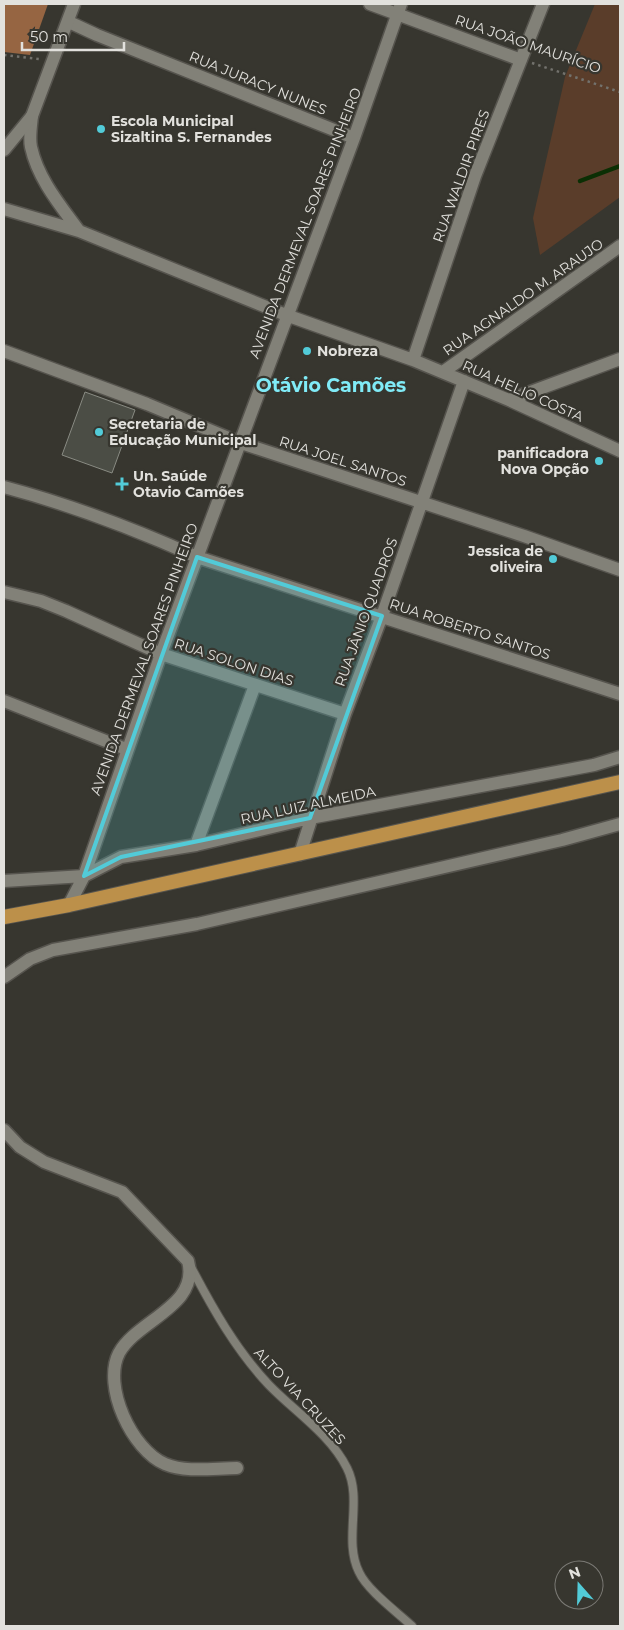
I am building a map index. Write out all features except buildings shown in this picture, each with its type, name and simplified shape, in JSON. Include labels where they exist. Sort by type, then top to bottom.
[{"type":"highway","points":[[4,917],[69,905],[620,782]]},
{"type":"street","points":[[74,4],[69,22],[32,116],[30,146],[37,165],[55,199],[79,231]]},
{"type":"street","name":"RUA JOÃO MAURÍCIO","points":[[370,4],[399,9],[522,60]]},
{"type":"street","name":"RUA WALDIR PIRES","points":[[413,360],[475,176],[543,4]]},
{"type":"street","name":"AVENIDA DERMEVAL SOARES PINHEIRO","points":[[69,905],[84,876],[126,749],[238,442],[354,138],[399,9]]},
{"type":"street","name":"RUA JURACY NUNES","points":[[69,22],[354,138]]},
{"type":"street","points":[[4,150],[32,116]]},
{"type":"street","name":"RUA HELIO COSTA","points":[[4,209],[79,231],[286,315],[413,360],[509,400],[620,451]]},
{"type":"street","name":"RUA AGNALDO M. ARAUJO","points":[[443,372],[620,246]]},
{"type":"street","name":"RUA JOEL SANTOS","points":[[4,351],[147,404],[238,442],[420,501],[620,570]]},
{"type":"street","points":[[509,400],[620,359]]},
{"type":"street","name":"RUA JÂNIO QUADROS","points":[[300,854],[345,714],[382,616],[420,501],[464,381]]},
{"type":"street","name":"RUA ROBERTO SANTOS","points":[[4,487],[53,500],[130,527],[196,557],[620,694]]},
{"type":"street","name":"RUA SOLON DIAS","points":[[4,592],[33,599],[66,611],[161,654],[345,714]]},
{"type":"street","points":[[196,844],[255,685]]},
{"type":"street","points":[[4,701],[126,749]]},
{"type":"street","name":"RUA LUIZ ALMEIDA","points":[[4,881],[84,876],[121,857],[196,844],[310,818],[594,765],[620,757]]},
{"type":"street","points":[[4,977],[30,959],[53,950],[197,924],[562,840],[620,824]]},
{"type":"street","points":[[4,1130],[20,1147],[44,1162],[122,1192],[188,1261],[191,1275],[188,1286],[171,1306],[130,1340],[119,1354],[116,1372],[118,1399],[126,1423],[133,1436],[156,1460],[167,1465],[183,1468],[237,1468]]},
{"type":"lane","name":"ALTO VIA CRUZES","points":[[188,1261],[216,1314],[248,1360],[268,1384],[325,1439],[344,1464],[351,1483],[354,1519],[352,1555],[359,1574],[412,1626]]},
{"type":"path","points":[[4,55],[53,61]]},
{"type":"path","name":"RUA JOÃO MAURÍCIO","points":[[522,60],[620,92]]},
{"type":"highlighted area","points":[[197,557],[382,616],[310,818],[121,857],[84,876]]},
{"type":"shaded area","points":[[4,4],[48,4],[30,55],[4,52]]},
{"type":"shaded area","points":[[595,4],[620,4],[620,197],[540,255],[533,218],[565,77]]},
{"type":"waterway","points":[[580,181],[620,166]]},
{"type":"place","name":"Escola Municipal Sizaltina S. Fernandes","points":[[101,129]]},
{"type":"place","name":"Nobreza","points":[[307,351]]},
{"type":"place","name":"Secretaria de Educação Municipal","points":[[99,432]]},
{"type":"place","name":"panificadora Nova Opção","points":[[599,461]]},
{"type":"place","name":"Un. Saúde Otavio Camões","points":[[122,484]]},
{"type":"place","name":"Jessica de oliveira","points":[[553,559]]},
{"type":"district","name":"Otávio Camões","points":[[331,385]]}]
